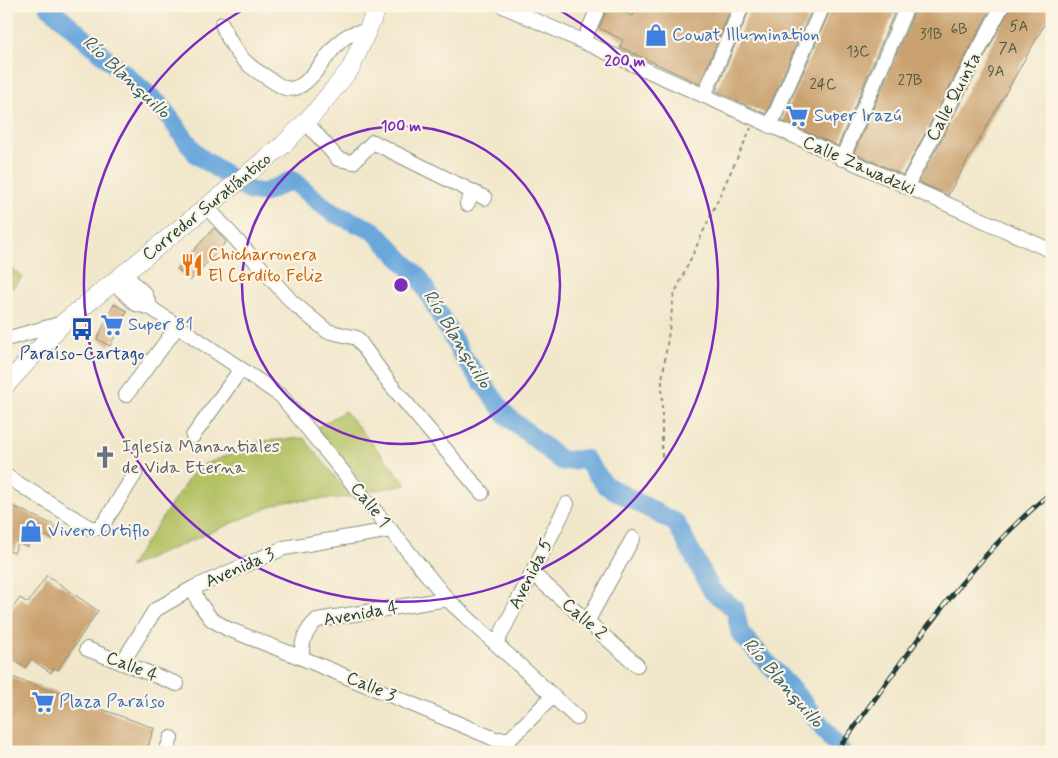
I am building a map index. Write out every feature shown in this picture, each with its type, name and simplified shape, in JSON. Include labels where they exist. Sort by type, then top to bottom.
[{"type":"main road","name":"Corredor Suratlántico","points":[[6,384],[63,322],[283,145],[306,122],[351,68],[378,6]]},
{"type":"street","name":"Calle Zawadzki","points":[[503,6],[842,159],[1052,251]]},
{"type":"street","points":[[583,42],[599,6]]},
{"type":"street","points":[[704,96],[742,6]]},
{"type":"street","points":[[770,126],[823,6]]},
{"type":"street","points":[[842,159],[907,6]]},
{"type":"street","name":"Calle Quinta","points":[[906,187],[1002,6]]},
{"type":"street","points":[[222,24],[227,37],[240,58],[257,72],[286,88],[295,88],[309,79],[340,40],[354,32],[367,34]]},
{"type":"street","points":[[306,122],[338,159],[353,162],[373,142],[475,198]]},
{"type":"street","points":[[207,207],[292,302],[327,331],[357,338],[390,384],[482,493]]},
{"type":"street","name":"Calle 1","points":[[119,278],[145,294],[151,308],[281,396],[447,600],[577,718]]},
{"type":"street","points":[[6,339],[63,322]]},
{"type":"street","points":[[126,395],[178,326]]},
{"type":"street","points":[[193,436],[241,369]]},
{"type":"street","points":[[6,476],[90,528],[98,528],[104,523],[135,474]]},
{"type":"street","name":"Avenida 5","points":[[496,644],[567,504]]},
{"type":"street","name":"Avenida 3","points":[[122,663],[155,610],[193,588],[284,548],[391,530]]},
{"type":"street","points":[[587,622],[633,538]]},
{"type":"street","name":"Calle 2","points":[[532,573],[637,665]]},
{"type":"street","name":"Calle 3","points":[[193,588],[198,602],[211,619],[228,630],[302,658],[495,739],[510,739],[553,696]]},
{"type":"street","name":"Avenida 4","points":[[302,658],[302,645],[308,629],[317,620],[447,600]]},
{"type":"street","name":"Calle 4","points":[[87,649],[176,684]]},
{"type":"street","points":[[166,752],[172,738]]},
{"type":"path","points":[[662,457],[662,381],[674,295],[755,120]]},
{"type":"green space","points":[[611,6],[637,6],[633,16]]},
{"type":"green space","points":[[6,263],[23,277],[13,288],[6,282]]},
{"type":"green space","points":[[345,411],[407,485],[368,491],[316,428]]},
{"type":"green space","points":[[304,438],[351,497],[282,502],[129,567],[196,468],[262,441]]},
{"type":"building","points":[[608,6],[633,16],[637,6],[732,6],[700,84],[620,47],[623,40],[599,28]]},
{"type":"building","points":[[751,6],[813,6],[766,114],[716,91]]},
{"type":"building","points":[[832,6],[897,6],[838,146],[782,121]]},
{"type":"building","points":[[917,6],[992,6],[903,175],[854,153]]},
{"type":"building","points":[[1011,6],[1052,6],[1052,11],[948,195],[919,182]]},
{"type":"building","points":[[214,228],[226,242],[190,281],[177,269]]},
{"type":"building","name":"Super 81","points":[[114,304],[127,311],[110,346],[97,339]]},
{"type":"building","name":"Vivero Ortiflo","points":[[6,503],[58,527],[52,539],[44,535],[40,544],[31,540],[28,547],[18,543],[14,553],[6,550]]},
{"type":"building","points":[[47,575],[98,611],[58,670],[54,668],[51,673],[31,659],[25,668],[6,655],[6,617],[20,598],[28,603]]},
{"type":"building","name":"Plaza Paraíso","points":[[6,675],[154,728],[146,752],[6,752]]},
{"type":"waterway","name":"Río Blanquillo","points":[[48,6],[161,106],[197,155],[250,191],[264,193],[292,180],[331,212],[374,231],[420,279],[462,355],[506,415],[562,461],[585,459],[605,485],[676,523],[712,591],[735,609],[740,633],[802,701],[842,752]]},
{"type":"railway","points":[[836,752],[962,582],[1020,520],[1052,492]]},
{"type":"place","name":"Cowat Illumination","points":[[656,35]]},
{"type":"place","name":"Super Irazú","points":[[797,116]]},
{"type":"place","name":"Chicharronera El Cerdito Feliz","points":[[192,265]]},
{"type":"place","name":"Super 81","points":[[112,325]]},
{"type":"place","name":"Paraíso-Cartago","points":[[82,329]]},
{"type":"place","name":"Iglesia Manantiales de Vida Eterna","points":[[105,457]]},
{"type":"place","name":"Vivero Ortiflo","points":[[31,531]]},
{"type":"place","name":"Plaza Paraíso","points":[[43,702]]}]
